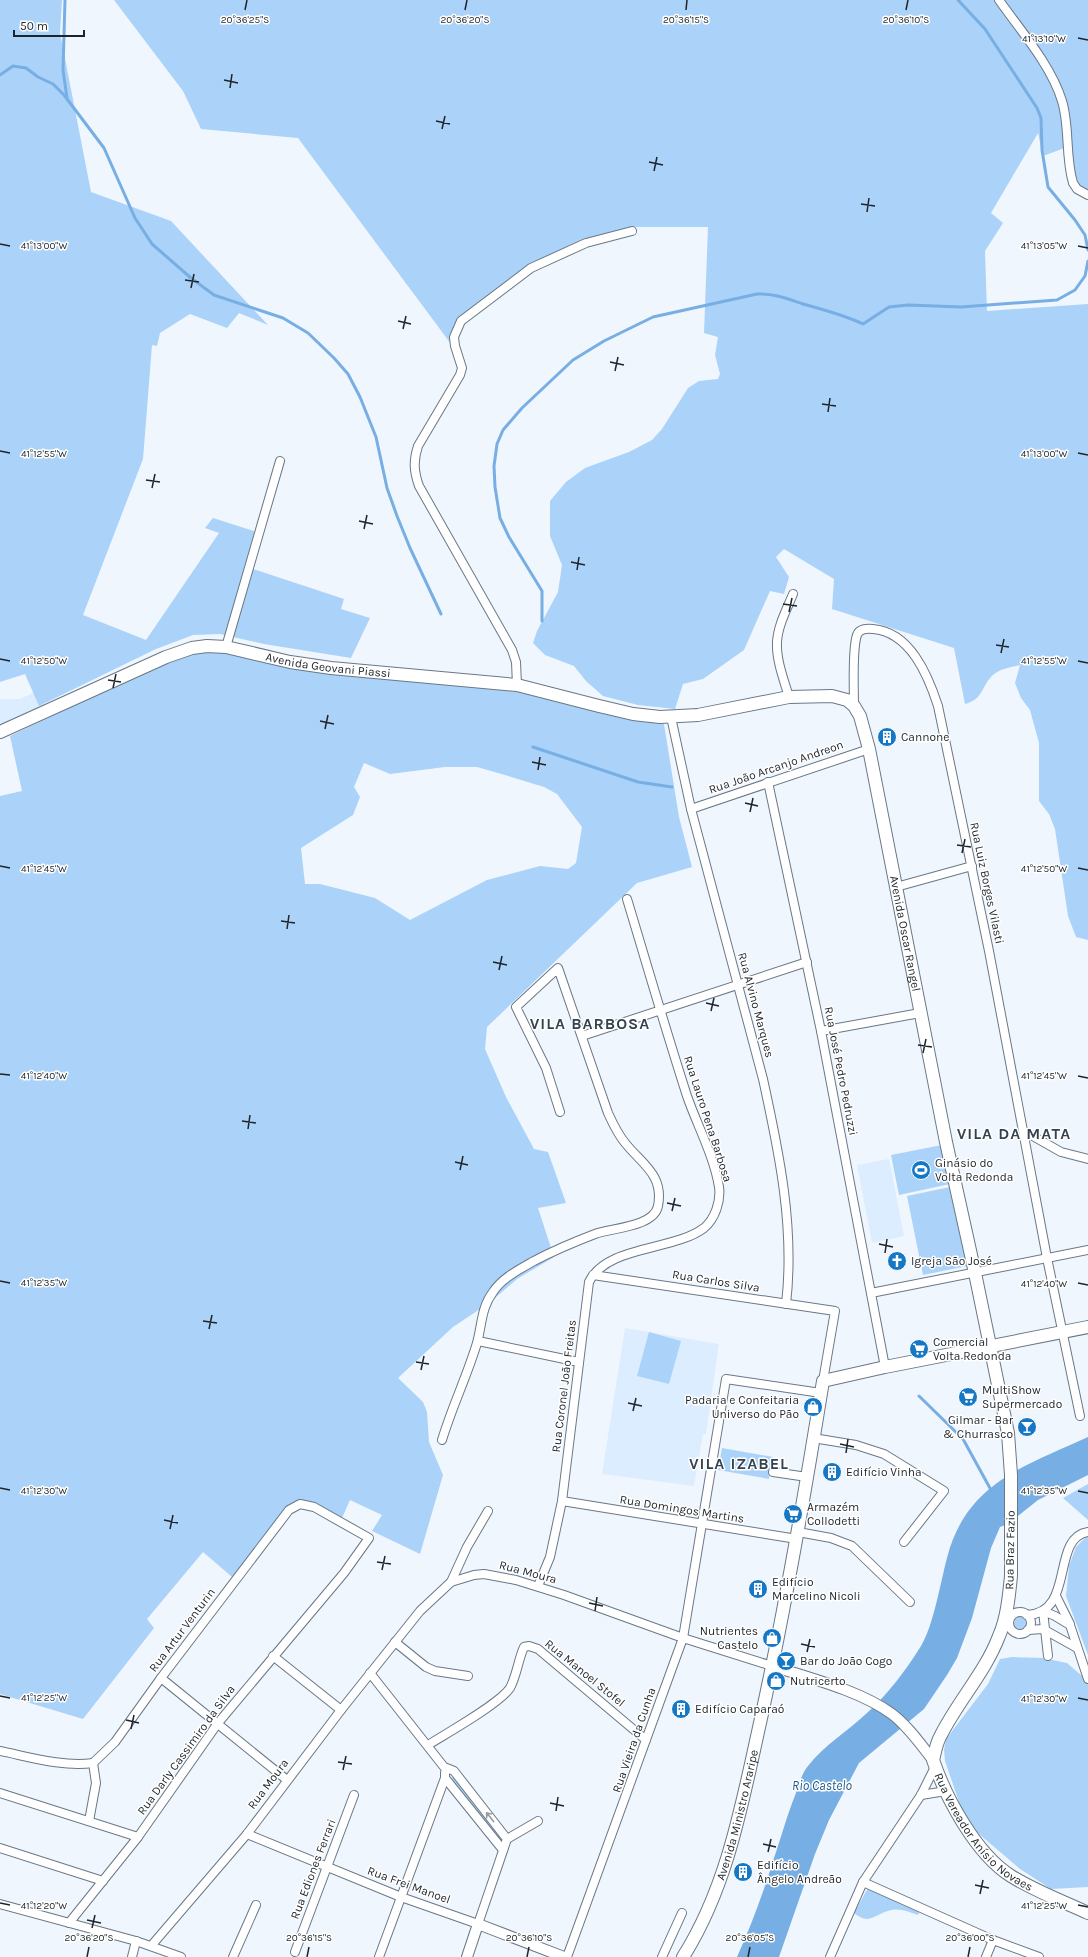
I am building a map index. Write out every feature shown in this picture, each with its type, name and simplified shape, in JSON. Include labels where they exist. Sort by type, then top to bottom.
[{"type":"main road","name":"Avenida Geovani Piassi","points":[[0,732],[166,657],[192,648],[207,646],[226,647],[290,662],[330,668],[516,685],[633,714],[671,717]]},
{"type":"main road","points":[[671,717],[698,715],[789,697],[832,696],[847,700],[854,706]]},
{"type":"main road","name":"Avenida Oscar Rangel","points":[[854,706],[860,716],[869,749],[920,1013],[990,1346]]},
{"type":"main road","points":[[822,1381],[885,1366],[1088,1327]]},
{"type":"main road","name":"Rua Braz Fazio","points":[[934,1764],[939,1738],[980,1672],[999,1637],[1009,1613],[1011,1576],[1011,1474],[1008,1433],[990,1346]]},
{"type":"main road","name":"Avenida Ministro Araripe","points":[[683,1957],[709,1909],[724,1868],[739,1816],[772,1666],[798,1535],[822,1381]]},
{"type":"main road","name":"Rua Vereador Anísio Novaes","points":[[934,1764],[963,1823],[987,1856],[998,1867],[1032,1887],[1088,1913]]},
{"type":"street","points":[[999,0],[1054,80],[1062,102],[1073,183],[1078,189],[1088,195]]},
{"type":"street","points":[[516,685],[516,662],[512,650],[419,486],[415,475],[415,456],[418,446],[462,368],[455,346],[454,337],[461,321],[531,268],[586,243],[632,231]]},
{"type":"street","points":[[226,647],[280,461]]},
{"type":"street","points":[[789,697],[779,662],[777,642],[780,624],[793,594]]},
{"type":"street","name":"Rua Luiz Borges Vilasti","points":[[854,706],[855,645],[857,634],[862,630],[871,628],[882,630],[906,646],[925,670],[938,706],[972,866],[1024,1131],[1061,1332],[1080,1416]]},
{"type":"street","name":"Rua Alvino Marques","points":[[671,717],[691,809],[763,1079],[784,1185],[788,1240],[786,1304]]},
{"type":"street","name":"Rua João Arcanjo Andreon","points":[[691,809],[869,749]]},
{"type":"street","name":"Rua José Pedro Pedruzzi","points":[[768,782],[821,1031],[885,1366]]},
{"type":"street","points":[[896,887],[972,866]]},
{"type":"street","name":"Rua Lauro Pena Barbosa","points":[[593,1275],[619,1258],[690,1236],[704,1228],[716,1211],[719,1188],[716,1174],[687,1096],[627,899]]},
{"type":"street","points":[[582,1036],[660,1009],[807,962]]},
{"type":"street","points":[[442,1440],[478,1341],[480,1321],[487,1301],[494,1290],[509,1277],[534,1261],[597,1233],[631,1226],[644,1221],[655,1213],[658,1207],[655,1177],[648,1165],[627,1145],[613,1125],[558,968],[516,1007],[546,1068],[560,1112]]},
{"type":"street","points":[[821,1031],[920,1013]]},
{"type":"street","points":[[1024,1131],[1061,1152],[1088,1159]]},
{"type":"street","points":[[871,1292],[1088,1250]]},
{"type":"street","name":"Rua Carlos Silva","points":[[593,1275],[835,1311],[822,1381]]},
{"type":"street","name":"Rua Coronel João Freitas","points":[[538,1586],[550,1557],[562,1501],[589,1282],[593,1275]]},
{"type":"street","points":[[478,1341],[579,1362]]},
{"type":"street","name":"Rua Vieira da Cunha","points":[[567,1957],[683,1638],[726,1379],[821,1393]]},
{"type":"street","points":[[813,1438],[856,1445],[884,1454],[944,1491],[904,1542]]},
{"type":"street","points":[[773,1472],[807,1477]]},
{"type":"street","name":"Rua Domingos Martins","points":[[562,1501],[702,1525],[831,1538],[852,1546],[910,1602]]},
{"type":"street","name":"Rua Artur Venturin","points":[[93,1763],[115,1742],[161,1678],[289,1510],[300,1504],[314,1507],[369,1538]]},
{"type":"street","points":[[451,1582],[467,1547],[488,1510]]},
{"type":"street","points":[[1077,1648],[1046,1630],[1028,1630],[1019,1634],[1011,1629],[1009,1623],[1009,1613],[1036,1615],[1042,1611],[1056,1596],[1071,1543],[1080,1533],[1088,1532]]},
{"type":"street","name":"Rua Darly Cassimiro da Silva","points":[[69,1923],[138,1837],[218,1723],[344,1573],[369,1538]]},
{"type":"street","name":"Rua Moura","points":[[151,1946],[247,1834],[341,1710],[420,1611],[451,1582],[474,1575],[484,1574],[498,1576],[538,1586],[683,1638],[772,1666],[871,1701],[893,1715],[910,1732],[934,1764]]},
{"type":"street","points":[[1056,1596],[1070,1625],[1088,1679]]},
{"type":"street","points":[[1042,1611],[1070,1625]]},
{"type":"street","points":[[1042,1611],[1046,1630],[1048,1656]]},
{"type":"street","points":[[1027,1615],[1030,1623],[1028,1630]]},
{"type":"street","points":[[999,1637],[1011,1629]]},
{"type":"street","points":[[395,1642],[426,1667],[435,1671],[468,1676]]},
{"type":"street","name":"Rua Manoel Stofel","points":[[428,1746],[496,1700],[508,1690],[513,1681],[524,1647],[529,1646],[538,1649],[646,1740]]},
{"type":"street","points":[[273,1656],[341,1710]]},
{"type":"street","points":[[370,1673],[444,1767],[454,1771],[507,1839]]},
{"type":"street","points":[[161,1678],[287,1780]]},
{"type":"street","points":[[0,1751],[64,1764],[79,1765],[93,1763],[96,1783],[89,1821]]},
{"type":"street","points":[[830,1957],[863,1882],[921,1795],[934,1764]]},
{"type":"street","points":[[379,1957],[445,1778],[444,1767]]},
{"type":"street","points":[[445,1778],[503,1850]]},
{"type":"street","points":[[921,1795],[946,1791]]},
{"type":"street","points":[[0,1793],[138,1837]]},
{"type":"street","name":"Rua Ediones Ferrari","points":[[295,1952],[354,1795]]},
{"type":"street","points":[[467,1957],[507,1839],[538,1821]]},
{"type":"street","name":"Rua Frei Manoel","points":[[247,1834],[401,1898],[478,1924],[564,1957]]},
{"type":"street","points":[[0,1848],[103,1880]]},
{"type":"street","points":[[863,1882],[993,1940],[1039,1957]]},
{"type":"street","points":[[0,1904],[136,1941],[181,1957]]},
{"type":"street","points":[[234,1957],[256,1905]]},
{"type":"street","points":[[662,1957],[682,1913]]},
{"type":"street","points":[[986,1957],[993,1940]]},
{"type":"street","points":[[132,1957],[136,1941]]},
{"type":"shaded area","points":[[0,0],[62,0],[60,33],[91,192],[171,221],[268,325],[239,313],[227,328],[190,314],[160,333],[157,346],[152,345],[143,459],[83,615],[146,640],[219,533],[205,528],[213,518],[257,532],[247,567],[344,599],[341,609],[370,618],[351,658],[264,644],[220,634],[193,635],[156,649],[39,706],[25,674],[0,682]]},
{"type":"shaded area","points":[[114,0],[1088,0],[1088,197],[1076,192],[1070,146],[1043,156],[1038,133],[991,213],[1003,223],[985,251],[987,311],[1088,304],[1088,940],[1076,937],[1068,916],[1055,829],[1049,814],[1039,801],[1039,743],[1030,710],[1021,698],[1015,683],[1020,665],[998,671],[989,679],[976,699],[965,704],[954,648],[832,609],[834,579],[784,549],[776,557],[789,577],[784,594],[770,591],[744,650],[703,679],[683,684],[675,709],[638,705],[603,696],[586,681],[574,666],[545,655],[533,643],[537,631],[558,592],[562,565],[550,536],[550,501],[566,482],[585,468],[629,452],[652,440],[662,429],[688,388],[699,381],[718,379],[720,374],[715,355],[718,337],[704,333],[708,227],[629,227],[604,236],[524,274],[466,314],[454,348],[298,138],[201,129],[183,91]]},
{"type":"shaded area","points":[[202,650],[512,690],[622,717],[664,724],[679,817],[692,867],[637,883],[487,1027],[485,1049],[506,1097],[534,1149],[548,1152],[566,1203],[538,1208],[554,1257],[517,1279],[489,1303],[453,1327],[398,1378],[423,1402],[427,1412],[429,1442],[443,1475],[420,1554],[372,1531],[382,1515],[350,1500],[342,1518],[313,1503],[291,1505],[232,1577],[203,1552],[147,1619],[154,1628],[83,1719],[0,1694],[0,796],[22,791],[10,736],[174,658]],"holes":[[[364,763],[390,774],[445,767],[477,767],[544,787],[557,794],[582,827],[576,863],[568,869],[540,866],[487,880],[410,920],[375,898],[320,884],[305,884],[301,848],[353,815],[360,797],[354,787]]]},
{"type":"shaded area","points":[[37,691],[44,707],[0,728],[0,699],[20,699]]},
{"type":"shaded area","name":"Ginásio do Volta Redonda","points":[[942,1145],[950,1184],[899,1195],[891,1155]]},
{"type":"shaded area","points":[[889,1159],[904,1236],[872,1243],[857,1165]]},
{"type":"shaded area","points":[[950,1187],[967,1266],[923,1275],[907,1196]]},
{"type":"shaded area","points":[[625,1328],[719,1344],[706,1434],[703,1434],[694,1486],[602,1474]]},
{"type":"shaded area","points":[[649,1332],[681,1341],[669,1384],[637,1376]]},
{"type":"shaded area","points":[[722,1448],[773,1457],[769,1479],[718,1470]]},
{"type":"shaded area","points":[[1088,1484],[1088,1520],[1063,1498]]},
{"type":"shaded area","points":[[1088,1528],[1088,1655],[1066,1596],[1069,1566],[1076,1547],[1087,1536]]},
{"type":"shaded area","points":[[1018,1617],[1022,1617],[1026,1623],[1022,1629],[1018,1629],[1014,1625],[1014,1621]]},
{"type":"shaded area","points":[[1012,1657],[1043,1658],[1067,1663],[1088,1681],[1088,1887],[1051,1889],[1020,1869],[979,1834],[967,1821],[945,1761],[944,1750],[946,1739],[988,1684],[1000,1659]]},
{"type":"shaded area","points":[[454,1777],[503,1840],[502,1842],[451,1778]]},
{"type":"shaded area","points":[[868,1888],[920,1911],[918,1915],[904,1911],[891,1910],[868,1919],[859,1917],[854,1913]]},
{"type":"water","name":"Rio Castelo","points":[[1088,1437],[1088,1475],[1038,1500],[1008,1524],[1000,1527],[991,1548],[972,1618],[957,1658],[924,1709],[859,1763],[829,1820],[815,1854],[779,1957],[737,1957],[761,1898],[804,1772],[821,1751],[875,1706],[903,1673],[921,1646],[930,1627],[947,1558],[956,1532],[968,1512],[983,1494],[1001,1480],[1021,1468]]},
{"type":"waterway","points":[[65,0],[63,70],[67,98]]},
{"type":"waterway","points":[[958,0],[985,29],[1037,108],[1041,118],[1042,150],[1048,187],[1075,220],[1085,235],[1088,250]]},
{"type":"waterway","points":[[0,75],[13,66],[26,68],[38,77],[53,84],[64,95],[104,148],[135,218],[152,244],[191,278],[214,295],[283,318],[308,333],[348,374],[360,397],[376,437],[387,488],[397,516],[410,548],[441,614]]},
{"type":"waterway","points":[[542,621],[542,591],[509,537],[500,518],[495,487],[494,466],[497,444],[503,430],[522,408],[573,360],[604,341],[653,317],[757,294],[769,294],[780,297],[841,315],[863,324],[889,307],[908,305],[961,307],[1057,300],[1075,290],[1085,276],[1088,261]]},
{"type":"waterway","points":[[533,747],[638,782],[672,787]]},
{"type":"waterway","points":[[919,1396],[963,1439],[991,1490]]},
{"type":"place","name":"Cannone","points":[[887,737]]},
{"type":"place","name":"Ginásio do Volta Redonda","points":[[921,1170]]},
{"type":"place","name":"Igreja São José","points":[[897,1261]]},
{"type":"place","name":"Comercial Volta Redonda","points":[[919,1349]]},
{"type":"place","name":"MultiShow Supermercado","points":[[968,1397]]},
{"type":"place","name":"Padaria e Confeitaria Universo do Pão","points":[[813,1407]]},
{"type":"place","name":"Gilmar - Bar & Churrasco","points":[[1027,1427]]},
{"type":"place","name":"Edifício Vinha","points":[[832,1472]]},
{"type":"place","name":"Armazém Collodetti","points":[[793,1514]]},
{"type":"place","name":"Edifício Marcelino Nicoli","points":[[758,1589]]},
{"type":"place","name":"Nutrientes Castelo","points":[[772,1638]]},
{"type":"place","name":"Bar do João Cogo","points":[[786,1661]]},
{"type":"place","name":"Nutricerto","points":[[776,1681]]},
{"type":"place","name":"Edifício Caparaó","points":[[681,1709]]},
{"type":"place","name":"Edifício Ângelo Andreão","points":[[743,1872]]},
{"type":"district","name":"VILA BARBOSA","points":[[590,1023]]},
{"type":"district","name":"VILA DA MATA","points":[[1014,1133]]},
{"type":"district","name":"VILA IZABEL","points":[[739,1463]]}]
